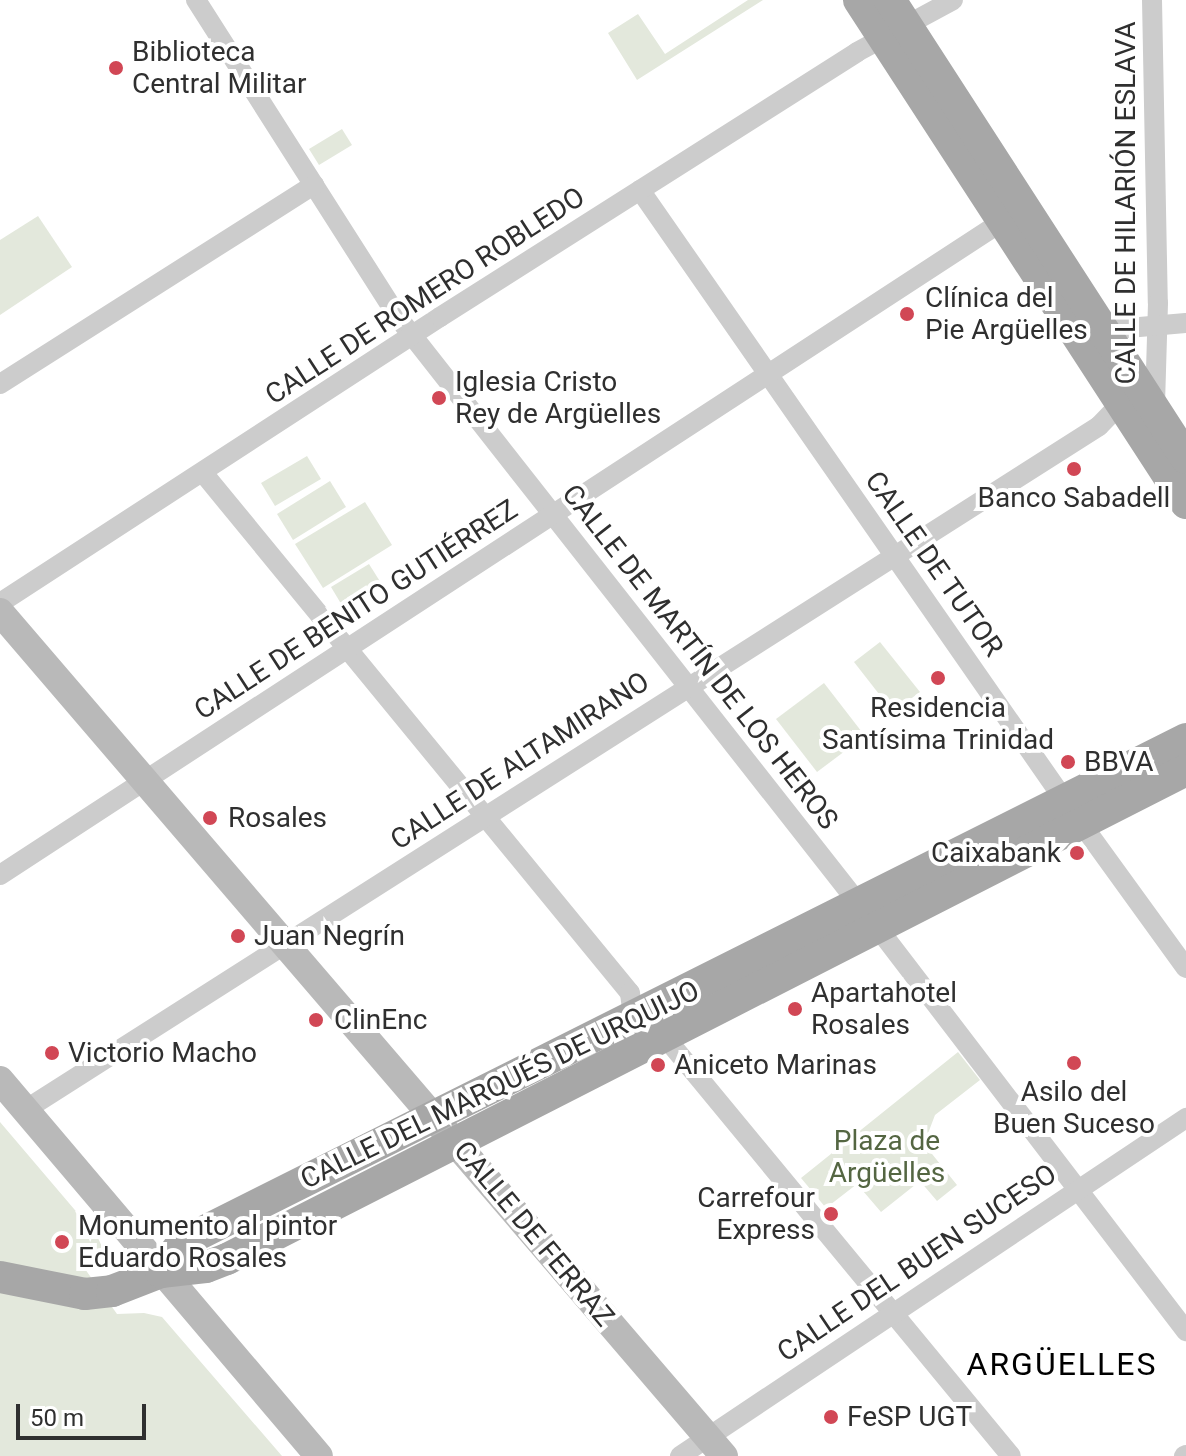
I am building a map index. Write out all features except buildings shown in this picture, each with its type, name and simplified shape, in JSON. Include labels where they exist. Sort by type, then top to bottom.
[{"type":"main road","points":[[859,0],[896,34],[1096,339],[1155,406],[1186,458]]},
{"type":"main road","points":[[890,0],[896,34]]},
{"type":"main road","points":[[1096,339],[1121,403],[1186,503]]},
{"type":"main road","name":"CALLE DE FERRAZ","points":[[0,612],[715,1447]]},
{"type":"main road","name":"CALLE DEL MARQUÉS DE URQUIJO","points":[[1074,812],[1186,739]]},
{"type":"main road","name":"CALLE DEL MARQUÉS DE URQUIJO","points":[[161,1272],[183,1242],[633,1019],[868,916],[1074,812],[1186,770]]},
{"type":"main road","name":"CALLE DEL MARQUÉS DE URQUIJO","points":[[161,1272],[206,1267],[227,1259],[665,1037],[868,916]]},
{"type":"main road","points":[[0,1080],[319,1456]]},
{"type":"main road","points":[[0,1277],[85,1294],[112,1291],[161,1272]]},
{"type":"street","name":"CALLE DE MARTÍN DE LOS HEROS","points":[[196,0],[412,336],[868,916],[1186,1331]]},
{"type":"street","name":"CALLE DE ROMERO ROBLEDO","points":[[0,603],[857,52],[896,34],[953,0]]},
{"type":"street","name":"CALLE DE HILARIÓN ESLAVA","points":[[1152,0],[1158,324],[1155,406]]},
{"type":"street","points":[[0,384],[314,185]]},
{"type":"street","name":"CALLE DE TUTOR","points":[[640,190],[1186,968]]},
{"type":"street","name":"CALLE DE BENITO GUTIÉRREZ","points":[[0,875],[1012,214]]},
{"type":"street","points":[[1096,339],[1158,324],[1186,323]]},
{"type":"street","name":"CALLE DE ALTAMIRANO","points":[[25,1110],[1099,426],[1121,403]]},
{"type":"street","points":[[204,474],[630,993],[633,1019]]},
{"type":"street","points":[[665,1037],[1011,1456]]},
{"type":"street","name":"CALLE DEL BUEN SUCESO","points":[[680,1456],[715,1447],[893,1313],[1186,1118]]},
{"type":"green space","points":[[748,0],[763,0],[637,80],[608,33],[638,14],[665,54]]},
{"type":"green space","points":[[342,129],[352,145],[319,165],[309,149]]},
{"type":"green space","points":[[38,216],[72,267],[0,315],[0,240]]},
{"type":"green space","points":[[307,456],[321,479],[275,506],[261,483]]},
{"type":"green space","points":[[330,481],[346,507],[293,540],[277,514]]},
{"type":"green space","points":[[365,502],[392,545],[323,588],[295,544]]},
{"type":"green space","points":[[369,564],[381,583],[343,607],[331,587]]},
{"type":"green space","points":[[880,642],[920,692],[893,712],[854,662]]},
{"type":"green space","points":[[824,683],[865,736],[817,772],[776,719]]},
{"type":"green space","name":"Plaza de Argüelles","points":[[958,1052],[980,1080],[935,1115],[924,1144],[957,1185],[937,1201],[920,1181],[881,1212],[857,1184],[826,1208],[801,1178]]},
{"type":"green space","points":[[0,1122],[97,1236],[105,1253],[85,1269],[117,1314],[144,1313],[162,1317],[282,1456],[0,1456]]},
{"type":"place","name":"Biblioteca Central Militar","points":[[116,68]]},
{"type":"place","name":"Clínica del Pie Argüelles","points":[[907,314]]},
{"type":"place","name":"Iglesia Cristo Rey de Argüelles","points":[[439,398]]},
{"type":"place","name":"Banco Sabadell","points":[[1074,469]]},
{"type":"place","name":"Residencia Santísima Trinidad","points":[[938,678]]},
{"type":"place","name":"BBVA","points":[[1068,762]]},
{"type":"place","name":"Rosales","points":[[210,818]]},
{"type":"place","name":"Caixabank","points":[[1077,853]]},
{"type":"place","name":"Juan Negrín","points":[[238,936]]},
{"type":"place","name":"Apartahotel Rosales","points":[[795,1009]]},
{"type":"place","name":"ClinEnc","points":[[316,1020]]},
{"type":"place","name":"Victorio Macho","points":[[52,1053]]},
{"type":"place","name":"Asilo del Buen Suceso","points":[[1074,1063]]},
{"type":"place","name":"Aniceto Marinas","points":[[658,1065]]},
{"type":"place","name":"Carrefour Express","points":[[831,1214]]},
{"type":"place","name":"Monumento al pintor Eduardo Rosales","points":[[62,1242]]},
{"type":"place","name":"FeSP UGT","points":[[831,1417]]},
{"type":"district","name":"ARGÜELLES","points":[[1062,1364]]}]
